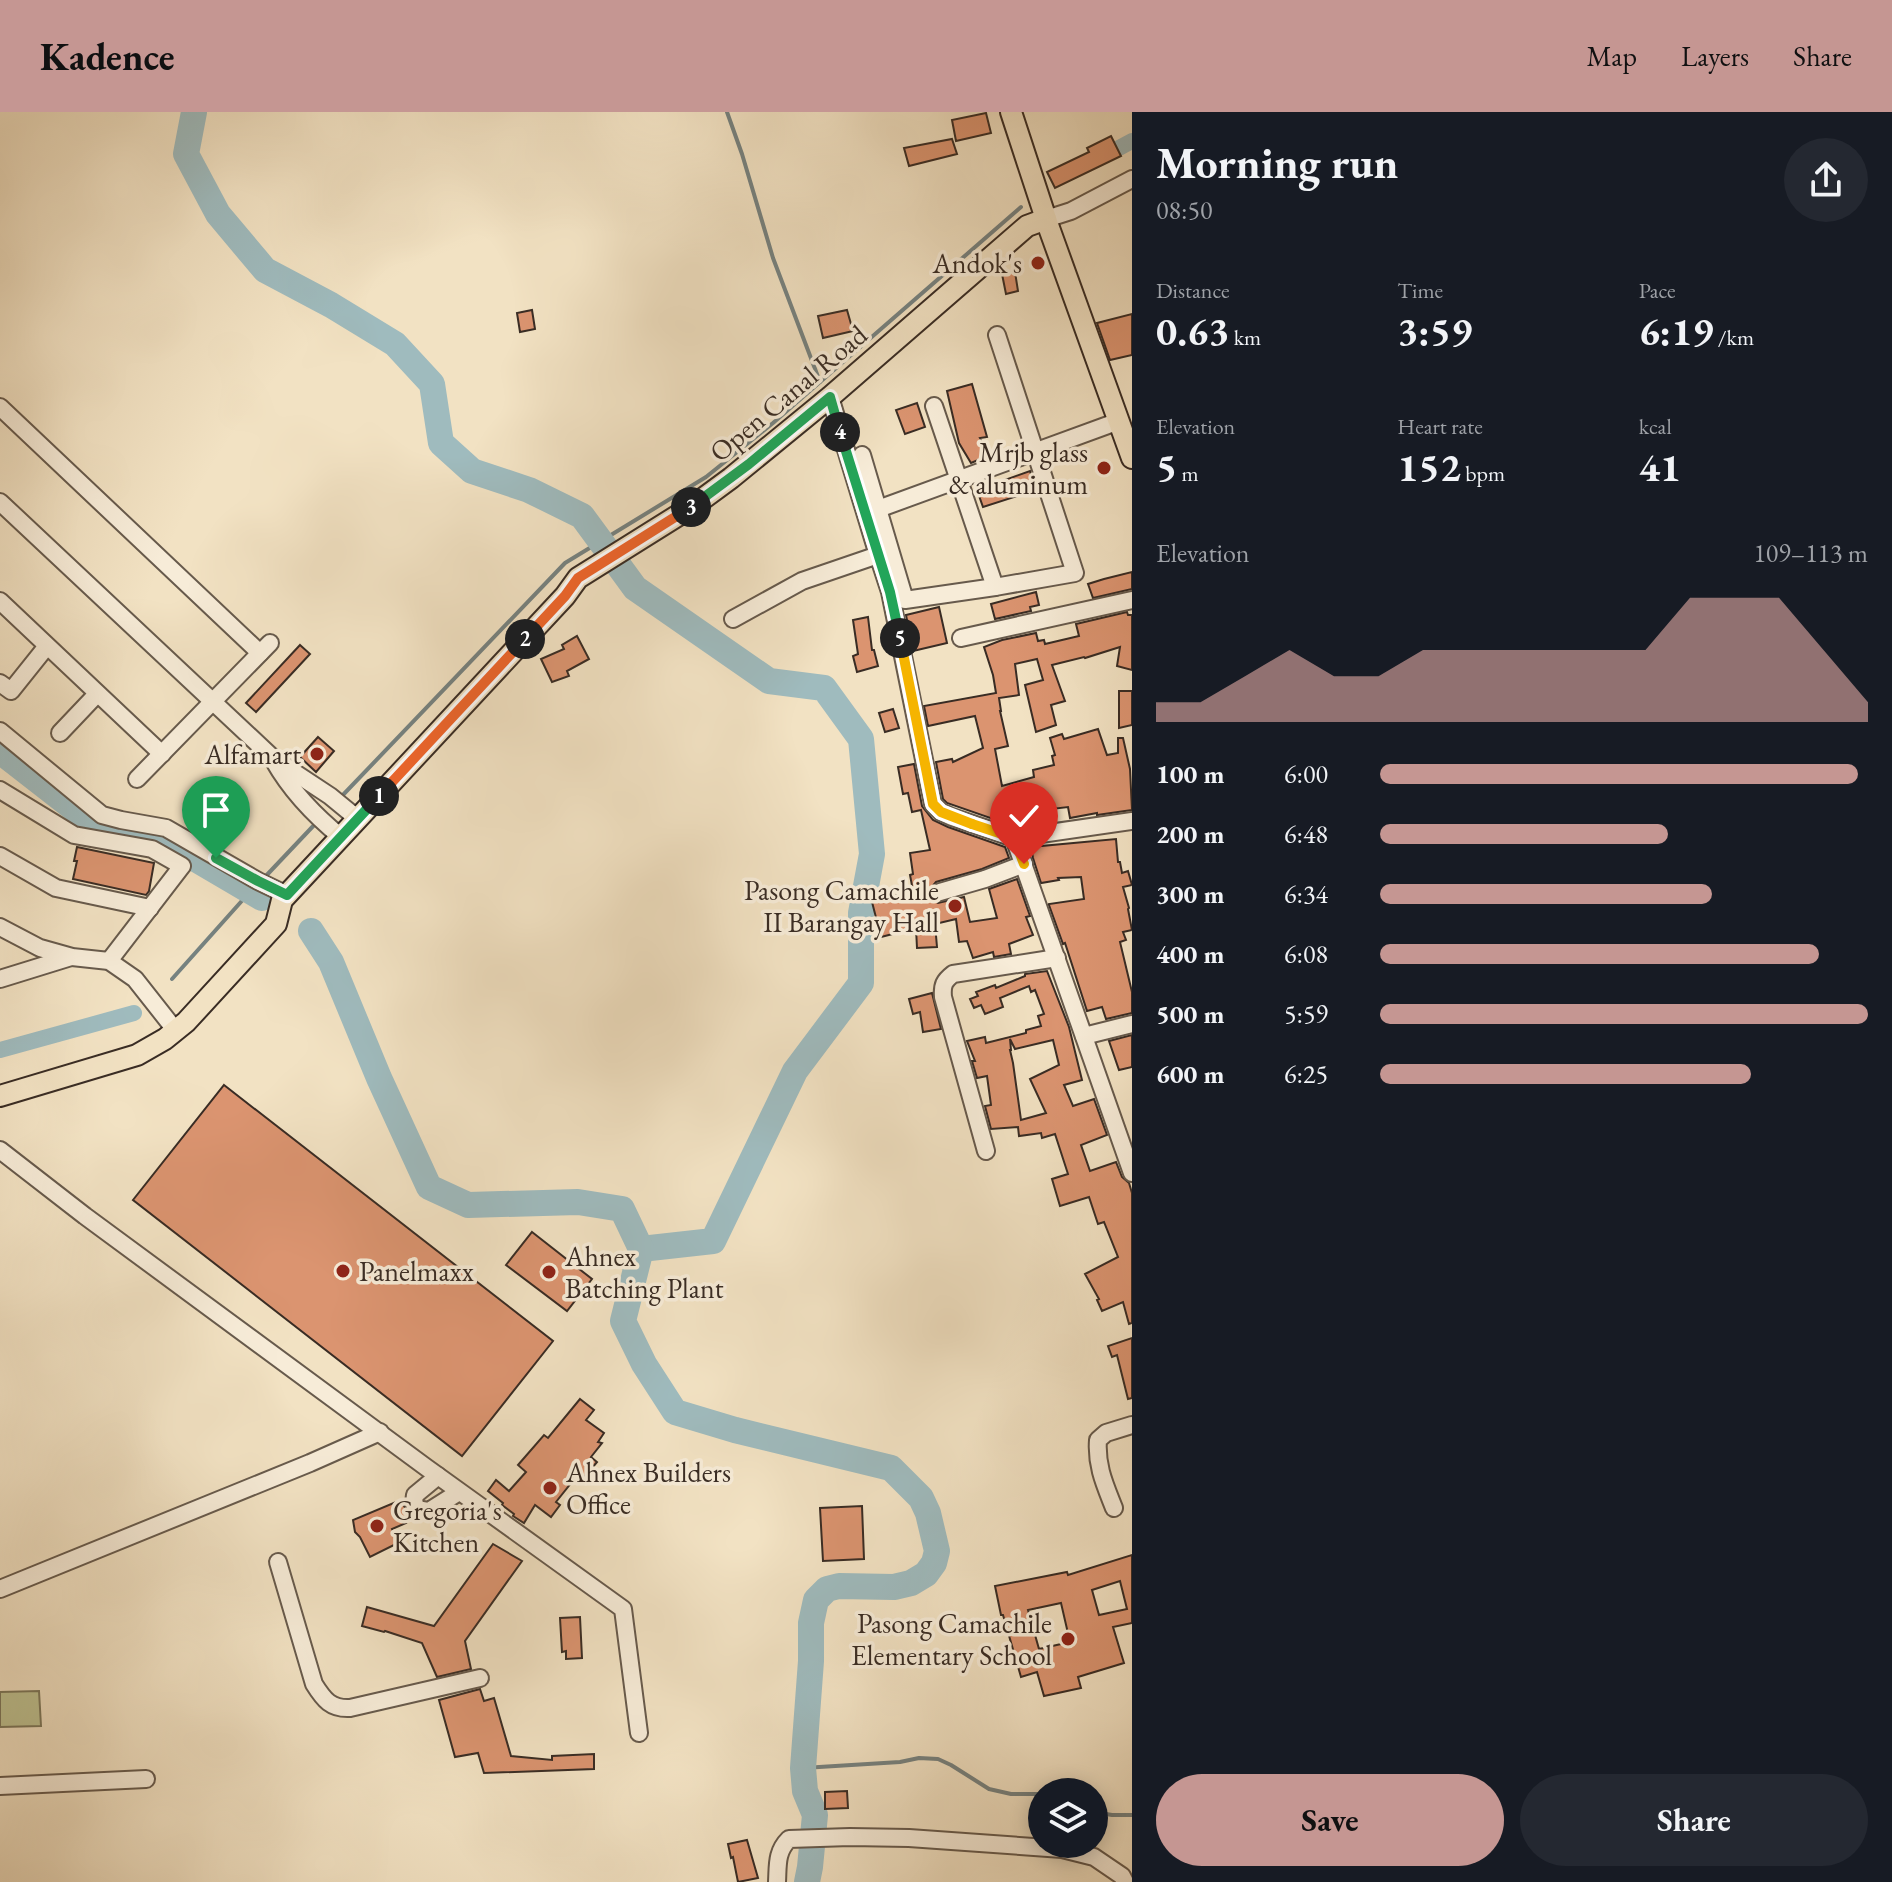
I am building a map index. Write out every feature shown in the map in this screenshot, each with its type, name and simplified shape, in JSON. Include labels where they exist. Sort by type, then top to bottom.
[{"type":"main road","points":[[1011,112],[1132,458]]},
{"type":"main road","name":"Open Canal Road","points":[[0,1096],[137,1055],[176,1031],[276,924],[282,900],[327,825],[565,596],[578,578],[714,491],[830,397],[1027,226],[1046,219]]},
{"type":"street","name":"Open Canal Road","points":[[1046,219],[1071,211],[1132,179]]},
{"type":"street","points":[[862,455],[905,600],[1075,573],[997,335]]},
{"type":"street","points":[[830,397],[890,592],[933,804],[952,817],[1014,838],[1132,821]]},
{"type":"street","points":[[934,406],[995,587]]},
{"type":"street","points":[[0,407],[265,648],[137,779]]},
{"type":"street","points":[[878,509],[1119,421]]},
{"type":"street","points":[[0,502],[274,759],[343,807]]},
{"type":"street","points":[[733,619],[802,581],[878,555]]},
{"type":"street","points":[[961,638],[1132,600]]},
{"type":"street","points":[[0,601],[162,754]]},
{"type":"street","points":[[0,683],[11,691],[47,646]]},
{"type":"street","points":[[60,733],[97,694]]},
{"type":"street","points":[[0,731],[102,815],[166,828],[287,895]]},
{"type":"street","points":[[274,759],[298,796],[327,825]]},
{"type":"street","points":[[298,796],[310,782]]},
{"type":"street","points":[[0,790],[74,835],[152,849],[182,866],[109,961]]},
{"type":"street","points":[[1014,838],[1132,1173]]},
{"type":"street","points":[[0,856],[56,888],[150,908]]},
{"type":"street","points":[[940,892],[1024,864]]},
{"type":"street","points":[[0,927],[40,948],[72,957],[109,961],[135,979],[176,1031]]},
{"type":"street","points":[[0,979],[72,957]]},
{"type":"street","points":[[986,1151],[942,987],[953,974],[1057,958]]},
{"type":"street","points":[[1084,1036],[1132,1024]]},
{"type":"street","points":[[0,1150],[459,1492],[623,1609],[639,1733]]},
{"type":"street","points":[[1114,1508],[1100,1475],[1098,1440],[1106,1433],[1132,1425]]},
{"type":"street","points":[[0,1589],[380,1432]]},
{"type":"street","points":[[438,1476],[417,1492],[414,1499],[418,1509],[429,1511],[459,1492]]},
{"type":"street","points":[[278,1562],[314,1684],[332,1706],[350,1708],[480,1678]]},
{"type":"street","points":[[0,1786],[146,1779]]},
{"type":"street","points":[[777,1882],[778,1856],[789,1839],[850,1837],[1062,1849],[1094,1857],[1122,1876],[1125,1882]]},
{"type":"green space","points":[[39,1691],[41,1726],[0,1727],[0,1692]]},
{"type":"building","points":[[986,113],[991,133],[956,141],[952,120]]},
{"type":"building","points":[[1111,136],[1121,156],[1055,188],[1047,172],[1089,152],[1087,148]]},
{"type":"building","points":[[952,139],[957,154],[909,166],[904,148]]},
{"type":"building","points":[[1015,272],[1018,291],[1006,294],[1002,274]]},
{"type":"building","points":[[532,310],[535,329],[520,332],[517,313]]},
{"type":"building","points":[[847,310],[853,331],[823,338],[818,316]]},
{"type":"building","points":[[1132,314],[1132,355],[1110,360],[1097,323]]},
{"type":"building","points":[[972,384],[987,437],[980,438],[990,455],[971,463],[959,443],[947,391]]},
{"type":"building","points":[[917,403],[925,427],[905,434],[896,410]]},
{"type":"building","points":[[1030,471],[1036,490],[983,507],[977,490]]},
{"type":"building","points":[[1132,572],[1132,589],[1093,598],[1088,584]]},
{"type":"building","points":[[1036,592],[1039,605],[1030,607],[1031,611],[995,619],[991,604]]},
{"type":"building","points":[[939,607],[947,643],[913,651],[906,615]]},
{"type":"building","points":[[1127,612],[1132,615],[1132,670],[1117,666],[1120,647],[1052,665],[1065,701],[1051,705],[1056,725],[1036,732],[1025,685],[1043,680],[1037,659],[1015,664],[1019,695],[999,698],[1008,746],[995,749],[1002,786],[1034,777],[1033,770],[1054,765],[1052,756],[1055,755],[1050,738],[1062,734],[1064,739],[1098,729],[1107,755],[1118,753],[1118,738],[1123,738],[1130,769],[1132,810],[1070,818],[1068,807],[1043,810],[1041,800],[994,814],[996,820],[947,803],[943,799],[936,762],[952,759],[953,762],[983,748],[975,716],[928,726],[924,706],[996,693],[984,647],[1036,633],[1038,641],[1044,640],[1045,644],[1079,636],[1076,624]]},
{"type":"building","points":[[868,617],[872,650],[878,666],[857,672],[853,656],[858,654],[853,620]]},
{"type":"building","points":[[577,636],[589,659],[567,671],[569,676],[552,682],[541,659],[564,649],[562,645]]},
{"type":"building","points":[[300,645],[310,654],[256,712],[246,703]]},
{"type":"building","points":[[1119,691],[1132,691],[1132,725],[1119,728]]},
{"type":"building","points":[[893,709],[899,728],[885,732],[879,713]]},
{"type":"building","name":"Alfamart","points":[[318,737],[334,751],[316,772],[300,757]]},
{"type":"building","points":[[914,764],[922,806],[933,820],[1005,847],[1009,858],[936,882],[930,889],[930,896],[938,903],[964,897],[970,922],[997,918],[989,889],[1017,879],[1033,935],[1009,944],[1011,954],[994,957],[993,952],[973,958],[967,941],[959,942],[956,919],[935,924],[937,947],[917,948],[916,928],[881,937],[872,902],[913,891],[910,853],[930,850],[921,810],[912,812],[908,793],[903,794],[898,767]]},
{"type":"building","points":[[1116,839],[1118,862],[1122,873],[1128,871],[1132,885],[1123,887],[1132,930],[1123,932],[1126,940],[1120,942],[1132,992],[1132,1013],[1106,1019],[1102,1007],[1087,1011],[1049,905],[1084,899],[1081,877],[1058,878],[1041,883],[1031,847]]},
{"type":"building","points":[[77,847],[154,863],[149,891],[146,895],[73,879]]},
{"type":"building","points":[[1047,971],[1069,1027],[1082,1080],[1064,1085],[1073,1106],[1094,1099],[1107,1135],[1081,1145],[1090,1171],[1116,1162],[1132,1193],[1132,1323],[1129,1324],[1123,1302],[1102,1311],[1085,1274],[1118,1257],[1104,1222],[1098,1224],[1089,1197],[1060,1206],[1052,1179],[1068,1174],[1055,1134],[1042,1138],[1041,1133],[1019,1136],[1018,1127],[991,1129],[985,1106],[991,1105],[987,1076],[977,1078],[972,1061],[975,1061],[967,1041],[985,1037],[986,1043],[1026,1033],[1026,1030],[1041,1026],[1038,1016],[1044,1014],[1035,990],[1031,992],[1029,986],[1000,998],[1003,1007],[985,1014],[981,1005],[974,1008],[970,999],[978,996],[976,992],[995,985],[996,988],[1025,974]],"holes":[[[1010,1039],[1015,1049],[1053,1040],[1059,1065],[1030,1079],[1046,1113],[1021,1120]]]},
{"type":"building","points":[[932,993],[941,1029],[923,1032],[920,1012],[913,1014],[909,999]]},
{"type":"building","points":[[1132,1035],[1132,1067],[1119,1070],[1109,1041]]},
{"type":"building","name":"Panelmaxx","points":[[224,1085],[553,1341],[462,1456],[133,1200]]},
{"type":"building","name":"Ahnex Batching Plant","points":[[532,1232],[592,1279],[567,1311],[506,1265]]},
{"type":"building","points":[[1132,1338],[1132,1398],[1128,1399],[1117,1355],[1112,1357],[1108,1346]]},
{"type":"building","points":[[580,1399],[594,1410],[586,1420],[604,1433],[598,1442],[602,1443],[591,1457],[597,1462],[581,1481],[576,1477],[556,1502],[560,1505],[551,1517],[535,1505],[524,1523],[488,1491],[496,1480],[509,1491],[526,1472],[518,1465],[544,1435],[548,1438]]},
{"type":"building","name":"Gregoria's Kitchen","points":[[396,1502],[403,1504],[409,1515],[404,1519],[406,1523],[392,1529],[398,1543],[370,1557],[355,1532],[353,1520]]},
{"type":"building","points":[[862,1506],[864,1559],[823,1561],[820,1508]]},
{"type":"building","points":[[493,1544],[522,1561],[465,1641],[471,1669],[437,1677],[422,1643],[362,1626],[367,1607],[434,1626]]},
{"type":"building","name":"Pasong Camachile Elementary School","points":[[1132,1555],[1132,1623],[1113,1627],[1124,1663],[1078,1677],[1081,1688],[1044,1696],[1037,1672],[1021,1677],[995,1586],[1067,1572],[1068,1575]],"holes":[[[1120,1581],[1127,1609],[1099,1615],[1092,1590]],[[1061,1603],[1070,1642],[1039,1649],[1028,1610]]]},
{"type":"building","points":[[580,1617],[582,1658],[566,1659],[566,1651],[562,1652],[560,1618]]},
{"type":"building","points":[[480,1689],[484,1701],[494,1698],[511,1756],[552,1760],[552,1756],[594,1754],[594,1769],[484,1773],[478,1753],[455,1757],[439,1700]]},
{"type":"building","points":[[847,1791],[848,1808],[825,1809],[825,1792]]},
{"type":"building","points":[[747,1840],[758,1878],[738,1882],[728,1844]]},
{"type":"waterway","points":[[194,112],[186,154],[218,214],[265,270],[395,344],[432,384],[441,443],[472,471],[529,490],[582,516],[607,550]]},
{"type":"waterway","points":[[727,112],[773,258],[820,382]]},
{"type":"waterway","points":[[1119,148],[1132,141]]},
{"type":"waterway","points":[[340,798],[565,563],[706,477],[773,423],[1021,207]]},
{"type":"waterway","points":[[616,562],[635,588],[769,681],[824,688],[861,739],[872,854],[861,913],[861,983],[795,1071],[713,1241],[641,1249]]},
{"type":"waterway","points":[[0,751],[95,825],[165,841],[262,898]]},
{"type":"waterway","points":[[263,879],[317,822]]},
{"type":"waterway","points":[[172,979],[256,885]]},
{"type":"waterway","points":[[311,931],[331,962],[429,1187],[468,1205],[578,1202],[622,1209],[641,1249],[623,1321],[644,1364],[675,1412],[891,1468],[921,1498],[937,1551],[934,1563],[926,1574],[911,1583],[894,1587],[839,1586],[827,1589],[816,1600],[811,1623],[803,1768],[805,1791],[815,1815],[807,1882]]},
{"type":"waterway","points":[[0,1050],[134,1013]]},
{"type":"waterway","points":[[803,1768],[938,1759],[989,1789],[1028,1794]]},
{"type":"waterway","points":[[1108,1814],[1132,1815]]},
{"type":"place","name":"Andok's","points":[[1038,263]]},
{"type":"place","name":"Mrjb glass & aluminum","points":[[1104,468]]},
{"type":"place","name":"Alfamart","points":[[317,754]]},
{"type":"place","name":"Pasong Camachile II Barangay Hall","points":[[955,906]]},
{"type":"place","name":"Panelmaxx","points":[[343,1271]]},
{"type":"place","name":"Ahnex Batching Plant","points":[[549,1272]]},
{"type":"place","name":"Ahnex Builders Office","points":[[550,1488]]},
{"type":"place","name":"Gregoria's Kitchen","points":[[377,1526]]},
{"type":"place","name":"Pasong Camachile Elementary School","points":[[1068,1639]]},
{"type":"route","points":[[216,858],[287,895],[565,596],[578,578],[714,491],[830,397],[890,592],[933,804],[952,817],[1014,838],[1024,864]]}]
